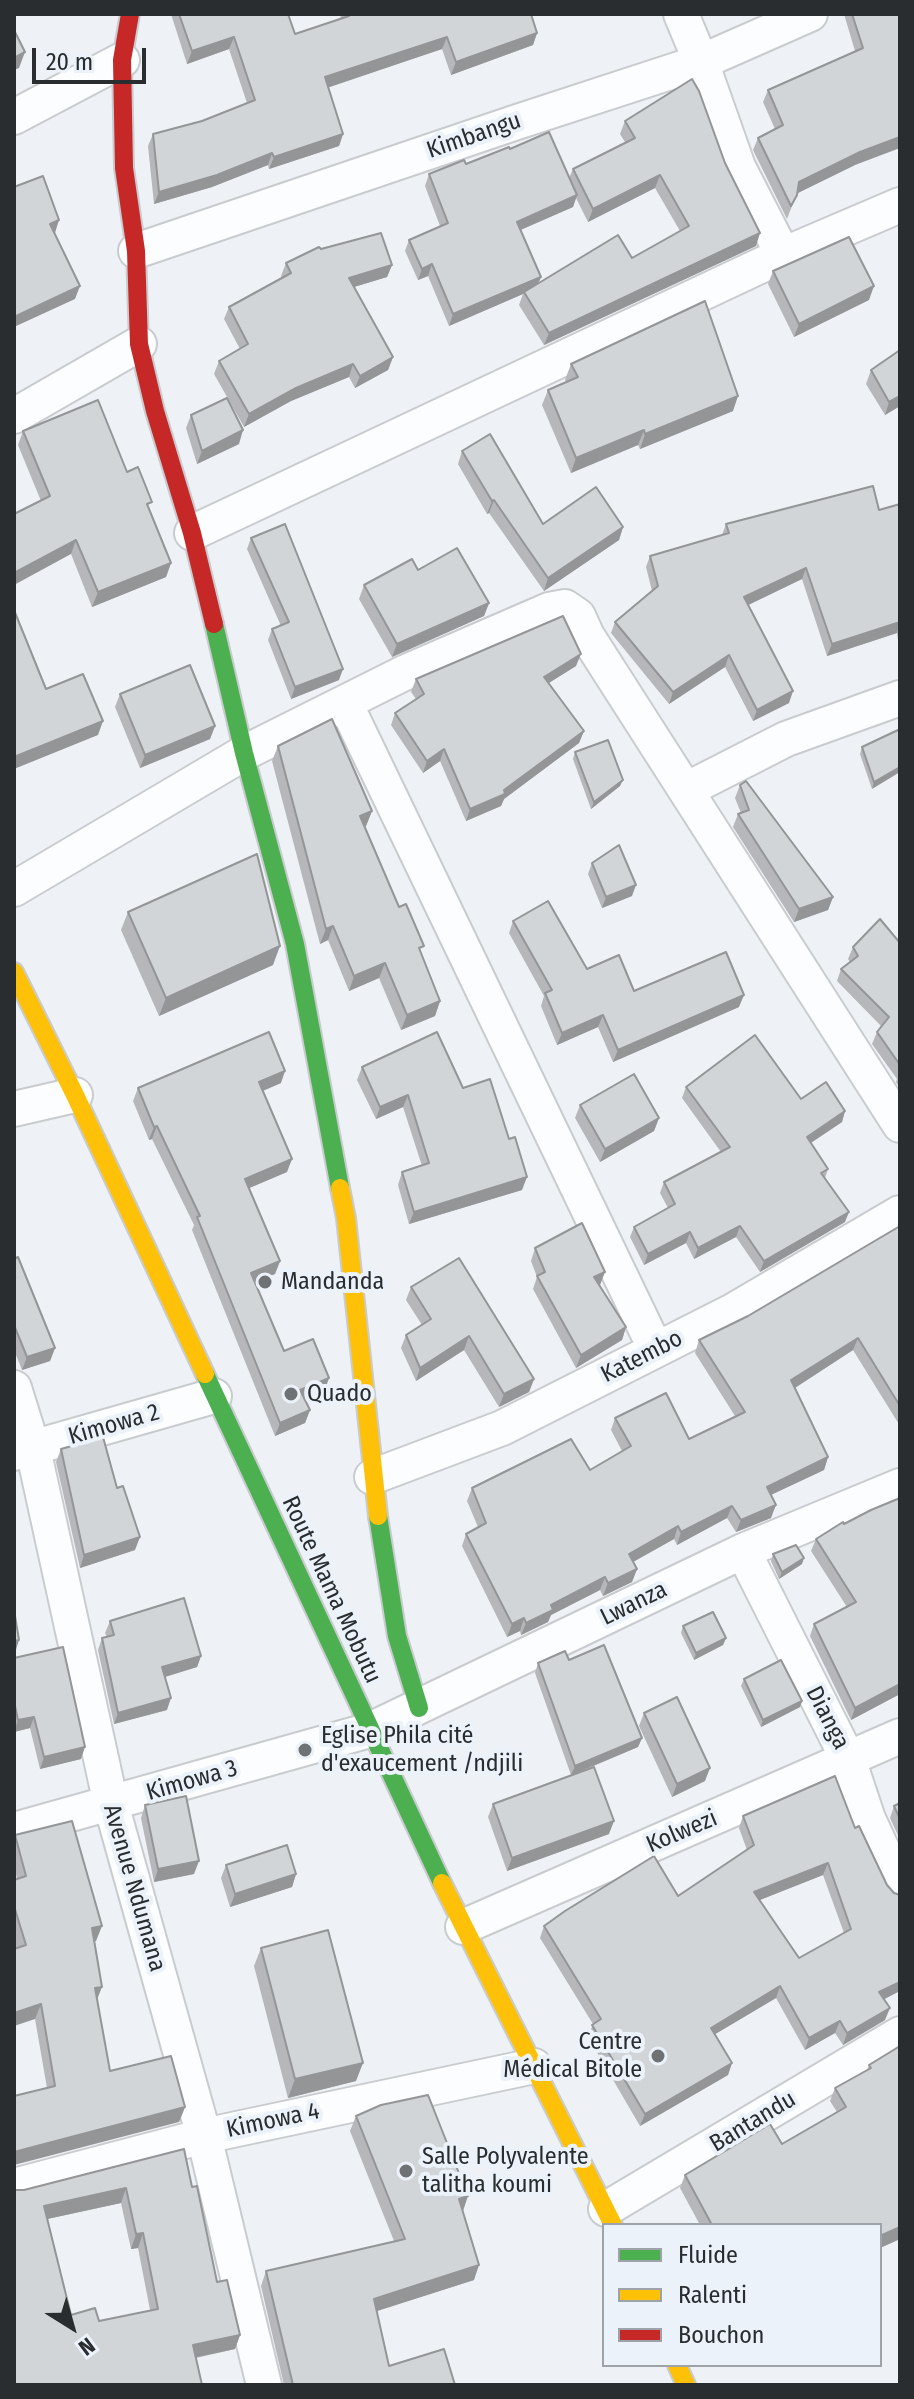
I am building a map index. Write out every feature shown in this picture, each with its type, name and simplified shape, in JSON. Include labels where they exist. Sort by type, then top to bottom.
[{"type":"street","points":[[130,14],[122,60],[124,168],[136,251],[139,344],[155,411],[192,533],[244,753],[295,944],[346,1218],[372,1477],[397,1636],[419,1708]]},
{"type":"street","points":[[681,14],[738,167],[783,255]]},
{"type":"street","name":"Kimbangu","points":[[136,251],[502,126],[701,62],[810,14]]},
{"type":"street","points":[[14,117],[122,60]]},
{"type":"street","points":[[192,533],[783,255],[900,205]]},
{"type":"street","points":[[14,416],[139,344]]},
{"type":"street","points":[[14,889],[244,753],[406,672],[549,610],[565,607],[578,616],[587,636],[688,789],[900,1125]]},
{"type":"street","points":[[688,789],[786,739],[900,698]]},
{"type":"street","points":[[345,703],[656,1350]]},
{"type":"street","name":"Route Mama Mobutu","points":[[14,972],[75,1095],[463,1927],[609,2217]]},
{"type":"street","points":[[14,1109],[75,1095]]},
{"type":"street","name":"Katembo","points":[[372,1477],[502,1428],[733,1311],[900,1213]]},
{"type":"street","name":"Avenue Ndumana","points":[[14,1388],[23,1451],[111,1804],[204,2136],[264,2385]]},
{"type":"street","name":"Kimowa 2","points":[[23,1451],[214,1396]]},
{"type":"street","name":"Lwanza","points":[[370,1730],[743,1551],[900,1486]]},
{"type":"street","name":"Dianga","points":[[743,1551],[848,1759],[868,1819],[900,1888]]},
{"type":"street","name":"Kimowa 3","points":[[14,1830],[370,1730]]},
{"type":"street","name":"Kolwezi","points":[[463,1927],[900,1736]]},
{"type":"street","name":"Bantandu","points":[[609,2217],[900,2034]]},
{"type":"street","name":"Kimowa 4","points":[[16,2178],[534,2066]]},
{"type":"building","points":[[179,14],[288,14],[295,34],[348,14],[531,14],[537,33],[456,62],[447,37],[325,77],[343,134],[274,157],[272,153],[217,175],[159,192],[153,134],[202,121],[255,100],[234,37],[192,51]]},
{"type":"building","points":[[852,14],[900,14],[900,137],[860,152],[799,182],[791,206],[758,138],[783,125],[768,90],[863,48]]},
{"type":"building","points":[[14,30],[25,52],[14,58]]},
{"type":"building","points":[[692,79],[725,163],[760,233],[549,333],[524,292],[618,235],[632,258],[689,226],[660,175],[593,209],[573,169],[635,138],[625,121]]},
{"type":"building","points":[[549,132],[577,195],[517,222],[541,277],[453,314],[432,264],[422,269],[409,240],[448,223],[429,174],[464,160],[466,164],[510,149]]},
{"type":"building","points":[[43,176],[59,220],[50,224],[80,286],[14,317],[14,187]]},
{"type":"building","points":[[381,233],[392,265],[349,278],[393,357],[360,376],[353,364],[296,388],[249,414],[219,361],[248,344],[229,307],[291,273],[286,263],[319,247]]},
{"type":"building","points":[[849,237],[874,286],[799,324],[773,271]]},
{"type":"building","points":[[705,301],[738,396],[576,458],[548,390],[578,377],[571,364]]},
{"type":"building","points":[[900,350],[900,396],[889,402],[871,370]]},
{"type":"building","points":[[227,398],[243,430],[202,451],[191,415]]},
{"type":"building","points":[[98,400],[127,472],[138,467],[152,502],[147,504],[171,563],[98,592],[76,540],[14,573],[14,514],[50,496],[23,431]]},
{"type":"building","points":[[490,434],[543,524],[596,487],[623,527],[548,578],[492,501],[462,451]]},
{"type":"building","points":[[873,486],[879,510],[900,504],[900,622],[832,644],[806,568],[744,597],[793,691],[757,710],[729,655],[673,692],[615,622],[658,586],[650,556],[729,533],[726,524]]},
{"type":"building","points":[[285,524],[343,669],[295,687],[272,629],[289,622],[251,538]]},
{"type":"building","points":[[457,548],[489,603],[397,644],[364,585],[412,559],[418,570]]},
{"type":"building","points":[[14,610],[46,689],[83,674],[103,721],[14,757]]},
{"type":"building","points":[[563,616],[581,654],[544,677],[584,731],[504,790],[505,794],[470,809],[444,749],[427,761],[395,713],[424,694],[416,679]]},
{"type":"building","points":[[190,665],[215,726],[145,755],[120,694]]},
{"type":"building","points":[[332,719],[372,811],[360,816],[399,907],[406,904],[424,946],[419,948],[440,1001],[407,1015],[385,963],[354,976],[333,926],[326,929],[278,746]]},
{"type":"building","points":[[898,730],[900,767],[874,782],[862,747]]},
{"type":"building","points":[[608,740],[623,780],[594,802],[575,752]]},
{"type":"building","points":[[746,781],[833,897],[799,909],[738,814],[749,810],[740,785]]},
{"type":"building","points":[[619,845],[636,885],[606,897],[592,863]]},
{"type":"building","points":[[257,854],[280,946],[166,998],[128,912]]},
{"type":"building","points":[[548,901],[587,969],[619,955],[634,991],[726,952],[744,995],[618,1050],[603,1015],[562,1033],[545,993],[552,990],[513,921]]},
{"type":"building","points":[[880,919],[900,943],[900,1065],[877,1032],[889,1017],[841,969],[858,956],[853,947]]},
{"type":"building","points":[[269,1032],[285,1071],[259,1082],[292,1159],[245,1179],[280,1261],[251,1273],[284,1351],[313,1339],[329,1378],[300,1390],[310,1410],[280,1423],[197,1217],[200,1216],[157,1126],[154,1127],[138,1088]]},
{"type":"building","points":[[437,1032],[463,1088],[490,1079],[509,1139],[515,1137],[527,1177],[414,1212],[402,1172],[429,1163],[408,1095],[380,1107],[362,1067]]},
{"type":"building","points":[[755,1035],[801,1099],[826,1082],[845,1111],[807,1137],[828,1169],[821,1173],[849,1212],[764,1261],[740,1226],[698,1248],[690,1232],[648,1254],[634,1227],[675,1204],[664,1182],[730,1147],[686,1087]]},
{"type":"building","points":[[634,1074],[659,1118],[605,1149],[580,1105]]},
{"type":"building","points":[[582,1223],[605,1272],[594,1277],[626,1327],[581,1355],[537,1276],[545,1272],[535,1248]]},
{"type":"building","points":[[900,1226],[900,1406],[858,1338],[791,1380],[828,1457],[767,1487],[776,1505],[741,1520],[732,1506],[681,1532],[678,1526],[629,1554],[637,1569],[608,1583],[605,1577],[551,1605],[553,1610],[526,1623],[524,1618],[512,1624],[466,1534],[486,1523],[472,1488],[571,1439],[590,1470],[631,1446],[615,1418],[666,1393],[689,1439],[745,1412],[699,1340],[748,1316]]},
{"type":"building","points":[[18,1257],[55,1348],[27,1357],[14,1325],[14,1259]]},
{"type":"building","points":[[459,1258],[534,1379],[504,1394],[469,1336],[420,1368],[406,1335],[431,1319],[411,1287]]},
{"type":"building","points":[[103,1437],[117,1488],[123,1486],[140,1537],[84,1555],[61,1449]]},
{"type":"building","points":[[900,1498],[900,1684],[855,1708],[814,1624],[856,1602],[816,1539],[843,1522]]},
{"type":"building","points":[[796,1545],[804,1558],[782,1572],[773,1554]]},
{"type":"building","points":[[184,1598],[201,1656],[162,1667],[171,1698],[118,1713],[102,1638],[114,1635],[110,1621]]},
{"type":"building","points":[[14,1610],[19,1640],[14,1641]]},
{"type":"building","points":[[713,1612],[726,1638],[696,1653],[683,1626]]},
{"type":"building","points":[[604,1645],[642,1738],[575,1766],[538,1663],[565,1651],[569,1660]]},
{"type":"building","points":[[63,1647],[85,1747],[44,1757],[34,1717],[18,1720],[14,1701],[14,1658]]},
{"type":"building","points":[[781,1660],[802,1701],[763,1720],[744,1679]]},
{"type":"building","points":[[677,1697],[710,1768],[677,1784],[644,1713]]},
{"type":"building","points":[[594,1767],[614,1821],[512,1858],[493,1804]]},
{"type":"building","points":[[835,1776],[855,1828],[859,1826],[887,1885],[900,1895],[900,1982],[879,1992],[890,2008],[847,2033],[840,2021],[809,2038],[780,1986],[711,2028],[732,2063],[645,2114],[592,2025],[601,2019],[544,1926],[654,1856],[678,1896],[754,1845],[743,1816]],"holes":[[[828,1863],[851,1929],[799,1958],[754,1892]]]},
{"type":"building","points":[[186,1796],[199,1861],[158,1869],[145,1805]]},
{"type":"building","points":[[900,1803],[900,1819],[894,1806]]},
{"type":"building","points":[[72,1821],[102,1926],[92,1928],[102,1987],[95,1988],[110,2071],[171,2056],[185,2107],[14,2152],[14,2096],[55,2086],[41,2004],[14,2013],[14,1949],[26,1945],[14,1906],[14,1880],[26,1876],[15,1835]]},
{"type":"building","points":[[287,1845],[296,1874],[235,1894],[226,1865]]},
{"type":"building","points":[[328,1930],[363,2063],[295,2079],[261,1948]]},
{"type":"building","points":[[900,2046],[900,2227],[882,2235],[882,2223],[711,2223],[685,2175],[770,2124],[782,2144],[846,2107],[835,2088],[871,2068],[869,2065]]},
{"type":"building","points":[[428,2095],[468,2196],[459,2199],[479,2265],[374,2299],[389,2366],[444,2349],[455,2385],[293,2385],[266,2271],[405,2239],[356,2116],[381,2105]]},
{"type":"building","points":[[184,2149],[192,2187],[197,2186],[217,2282],[227,2280],[240,2335],[193,2345],[202,2385],[14,2385],[14,2190]],"holes":[[[126,2188],[136,2234],[143,2233],[158,2309],[99,2321],[95,2308],[71,2315],[44,2206]]]},
{"type":"traffic: fast","points":[[214,624],[244,753],[295,944],[340,1188]]},
{"type":"traffic: fast","points":[[205,1374],[442,1883]]},
{"type":"traffic: fast","points":[[378,1516],[397,1636],[419,1708]]},
{"type":"traffic: slow","points":[[14,972],[205,1374]]},
{"type":"traffic: slow","points":[[340,1188],[346,1218],[378,1516]]},
{"type":"traffic: slow","points":[[442,1883],[612,2223]]},
{"type":"traffic: slow","points":[[678,2367],[686,2385]]},
{"type":"traffic: jam","points":[[130,14],[122,60],[124,168],[136,251],[139,344],[214,624]]},
{"type":"place","name":"Mandanda","points":[[265,1282]]},
{"type":"place","name":"Quado","points":[[291,1394]]},
{"type":"place","name":"Eglise Phila cité d'exaucement /ndjili","points":[[305,1750]]},
{"type":"place","name":"Centre Médical Bitole","points":[[658,2056]]},
{"type":"place","name":"Salle Polyvalente talitha koumi","points":[[406,2171]]}]
